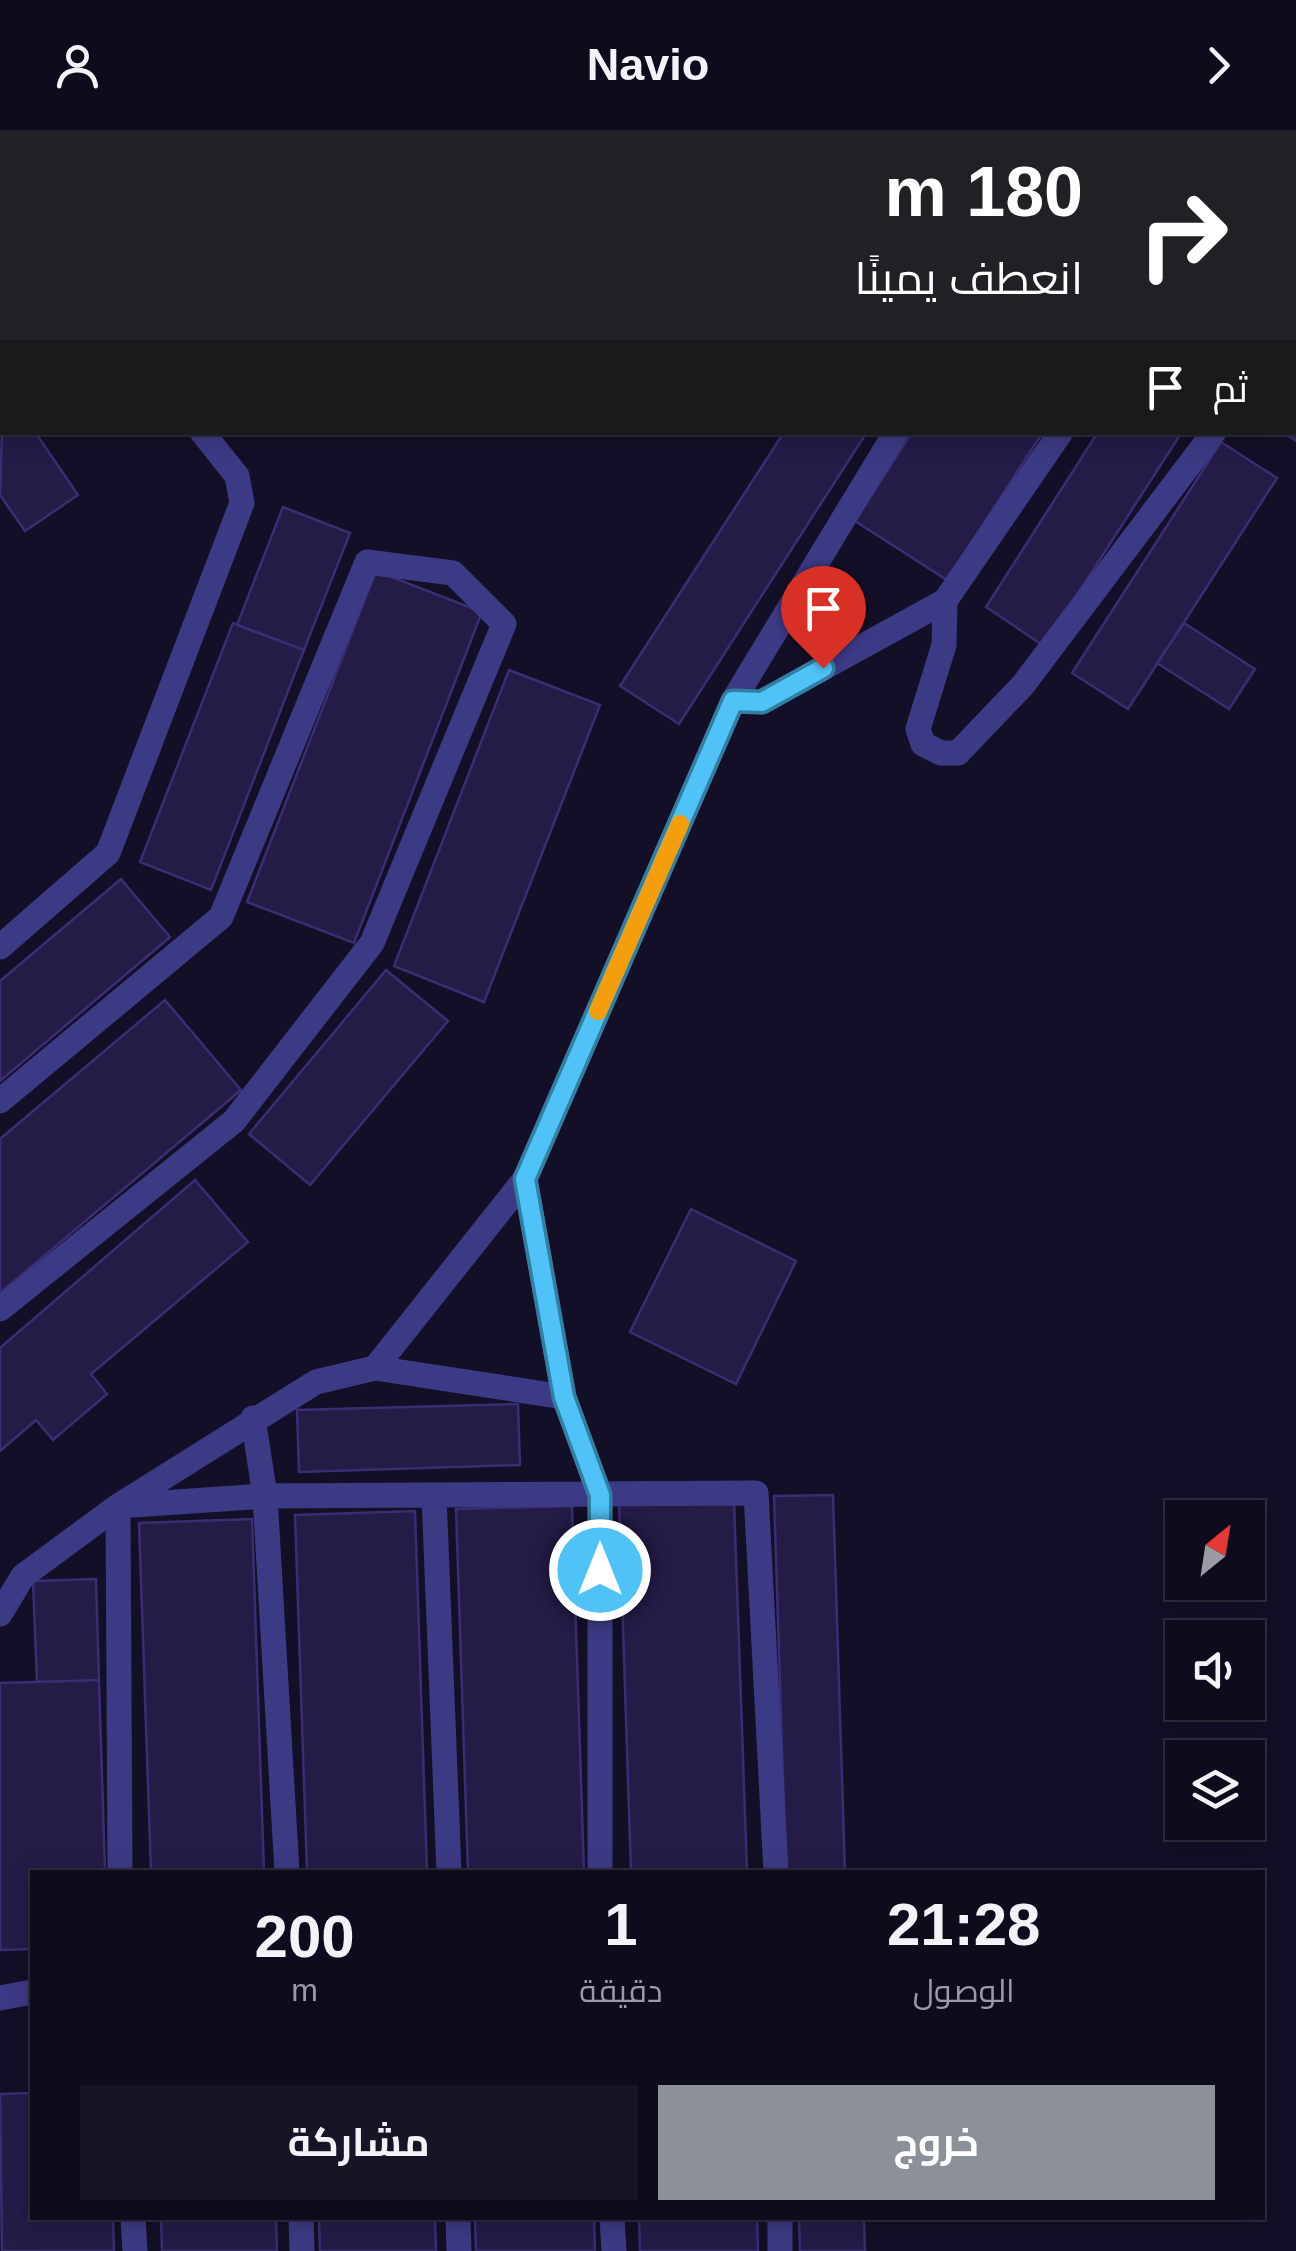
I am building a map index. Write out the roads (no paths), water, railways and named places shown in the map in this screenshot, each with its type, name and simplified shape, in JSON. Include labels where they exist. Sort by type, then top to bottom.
[{"type":"street","points":[[0,947],[108,853],[242,503],[238,476],[204,435]]},
{"type":"street","points":[[376,1368],[525,1179],[733,701],[894,435]]},
{"type":"street","points":[[733,701],[762,702],[945,601],[1059,435]]},
{"type":"street","points":[[945,601],[944,645],[918,729],[923,744],[941,753],[958,753],[1023,685],[1212,435]]},
{"type":"street","points":[[0,1102],[221,917],[368,562],[453,573],[504,624],[372,944],[234,1121],[0,1309]]},
{"type":"street","points":[[525,1179],[564,1397],[600,1495],[600,1870]]},
{"type":"street","points":[[0,1614],[23,1576],[118,1506],[316,1382],[376,1368],[564,1397]]},
{"type":"street","points":[[254,1418],[265,1496],[287,1870]]},
{"type":"street","points":[[118,1506],[265,1496],[756,1493],[776,1870]]},
{"type":"street","points":[[434,1494],[449,1870]]},
{"type":"street","points":[[118,1506],[120,1870]]},
{"type":"street","points":[[0,1998],[30,1992]]},
{"type":"street","points":[[133,2220],[135,2251]]},
{"type":"street","points":[[300,2220],[302,2251]]},
{"type":"street","points":[[458,2220],[459,2251]]},
{"type":"street","points":[[612,2220],[614,2251]]},
{"type":"street","points":[[780,2220],[780,2251]]}]
